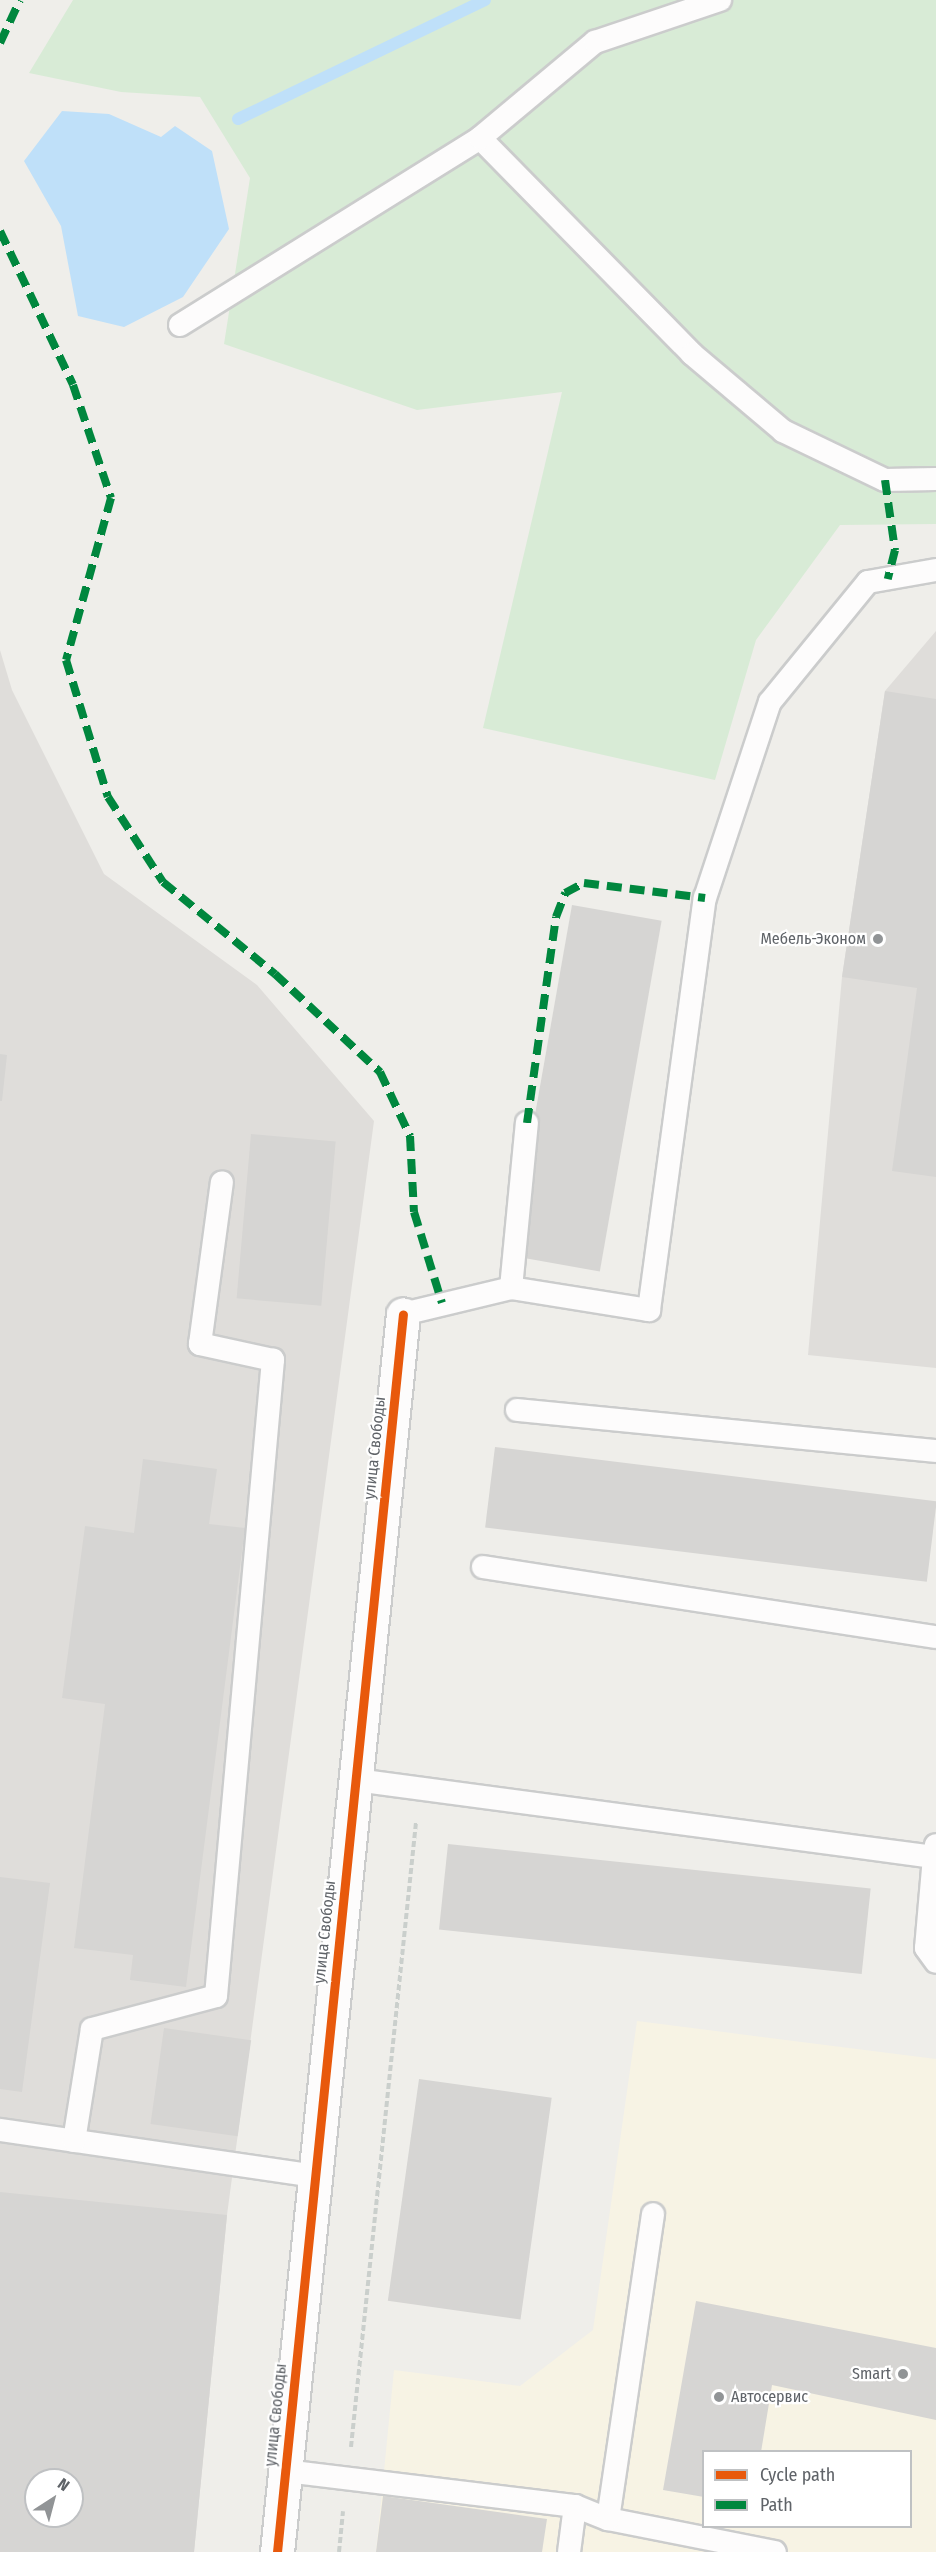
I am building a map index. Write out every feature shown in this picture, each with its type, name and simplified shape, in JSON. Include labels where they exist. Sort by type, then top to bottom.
[{"type":"street","name":"улица Свободы","points":[[277,2552],[403,1314]]},
{"type":"lane","points":[[180,325],[480,138],[595,42],[720,0]]},
{"type":"lane","points":[[480,138],[692,354],[783,431],[885,480],[936,479]]},
{"type":"lane","points":[[403,1314],[511,1288],[649,1310],[705,898],[770,702],[868,582],[936,570]]},
{"type":"lane","points":[[511,1288],[527,1123]]},
{"type":"lane","points":[[74,2141],[92,2029],[216,1996],[273,1360],[200,1344],[222,1182]]},
{"type":"lane","points":[[517,1410],[936,1451]]},
{"type":"lane","points":[[483,1568],[936,1637]]},
{"type":"lane","points":[[356,1780],[935,1851],[926,1948],[936,1962]]},
{"type":"lane","points":[[0,2130],[315,2176]]},
{"type":"lane","points":[[608,2519],[653,2214]]},
{"type":"lane","points":[[285,2471],[575,2506],[608,2519],[775,2552]]},
{"type":"lane","points":[[569,2552],[575,2506]]},
{"type":"path","points":[[339,2552],[420,1787]]},
{"type":"shaded area","points":[[936,631],[936,1368],[808,1355],[842,977],[885,691]]},
{"type":"shaded area","points":[[0,650],[12,690],[104,874],[257,985],[374,1121],[227,2215],[194,2552],[0,2552]]},
{"type":"shaded area","points":[[637,2021],[936,2059],[936,2552],[376,2552],[394,2370],[520,2386],[593,2330]]},
{"type":"green space","points":[[73,0],[936,0],[936,524],[840,525],[756,640],[715,780],[483,728],[562,392],[417,410],[224,344],[250,178],[200,97],[121,92],[29,73]]},
{"type":"water","points":[[62,111],[109,114],[161,137],[175,126],[212,151],[229,229],[183,297],[124,327],[78,316],[61,226],[24,161]]},
{"type":"building","points":[[885,691],[936,699],[936,1177],[892,1171],[917,988],[842,977]]},
{"type":"building","points":[[572,905],[662,921],[600,1271],[510,1256]]},
{"type":"building","points":[[0,1054],[7,1055],[2,1101],[0,1101]]},
{"type":"building","points":[[251,1134],[336,1141],[321,1306],[237,1298]]},
{"type":"building","points":[[495,1447],[936,1501],[927,1582],[485,1527]]},
{"type":"building","points":[[143,1459],[217,1469],[209,1524],[245,1528],[186,1987],[130,1980],[133,1955],[74,1948],[105,1704],[62,1698],[85,1526],[134,1533]]},
{"type":"building","points":[[448,1844],[871,1888],[862,1974],[439,1930]]},
{"type":"building","points":[[0,1877],[50,1883],[22,2092],[0,2089]]},
{"type":"building","points":[[164,2028],[251,2040],[238,2136],[151,2124]]},
{"type":"building","points":[[419,2079],[552,2098],[521,2319],[388,2301]]},
{"type":"building","points":[[0,2192],[227,2215],[194,2552],[0,2552]]},
{"type":"building","points":[[696,2301],[936,2348],[936,2420],[772,2385],[761,2450],[702,2450],[702,2497],[663,2490]]},
{"type":"building","points":[[383,2496],[547,2519],[542,2552],[376,2552]]},
{"type":"waterway","points":[[238,119],[485,0]]},
{"type":"marked path","points":[[0,43],[20,0]]},
{"type":"marked path","points":[[0,231],[73,385],[111,498],[66,660],[108,797],[163,882],[275,974],[380,1072],[410,1136],[414,1212],[442,1303]]},
{"type":"marked path","points":[[885,480],[895,550],[888,579]]},
{"type":"marked path","points":[[527,1123],[556,917],[565,893],[584,883],[705,898]]},
{"type":"cycle path","points":[[277,2552],[403,1314]]},
{"type":"place","name":"Мебель-Эконом","points":[[878,939]]},
{"type":"place","name":"Smart","points":[[903,2374]]},
{"type":"place","name":"Автосервис","points":[[719,2397]]}]
